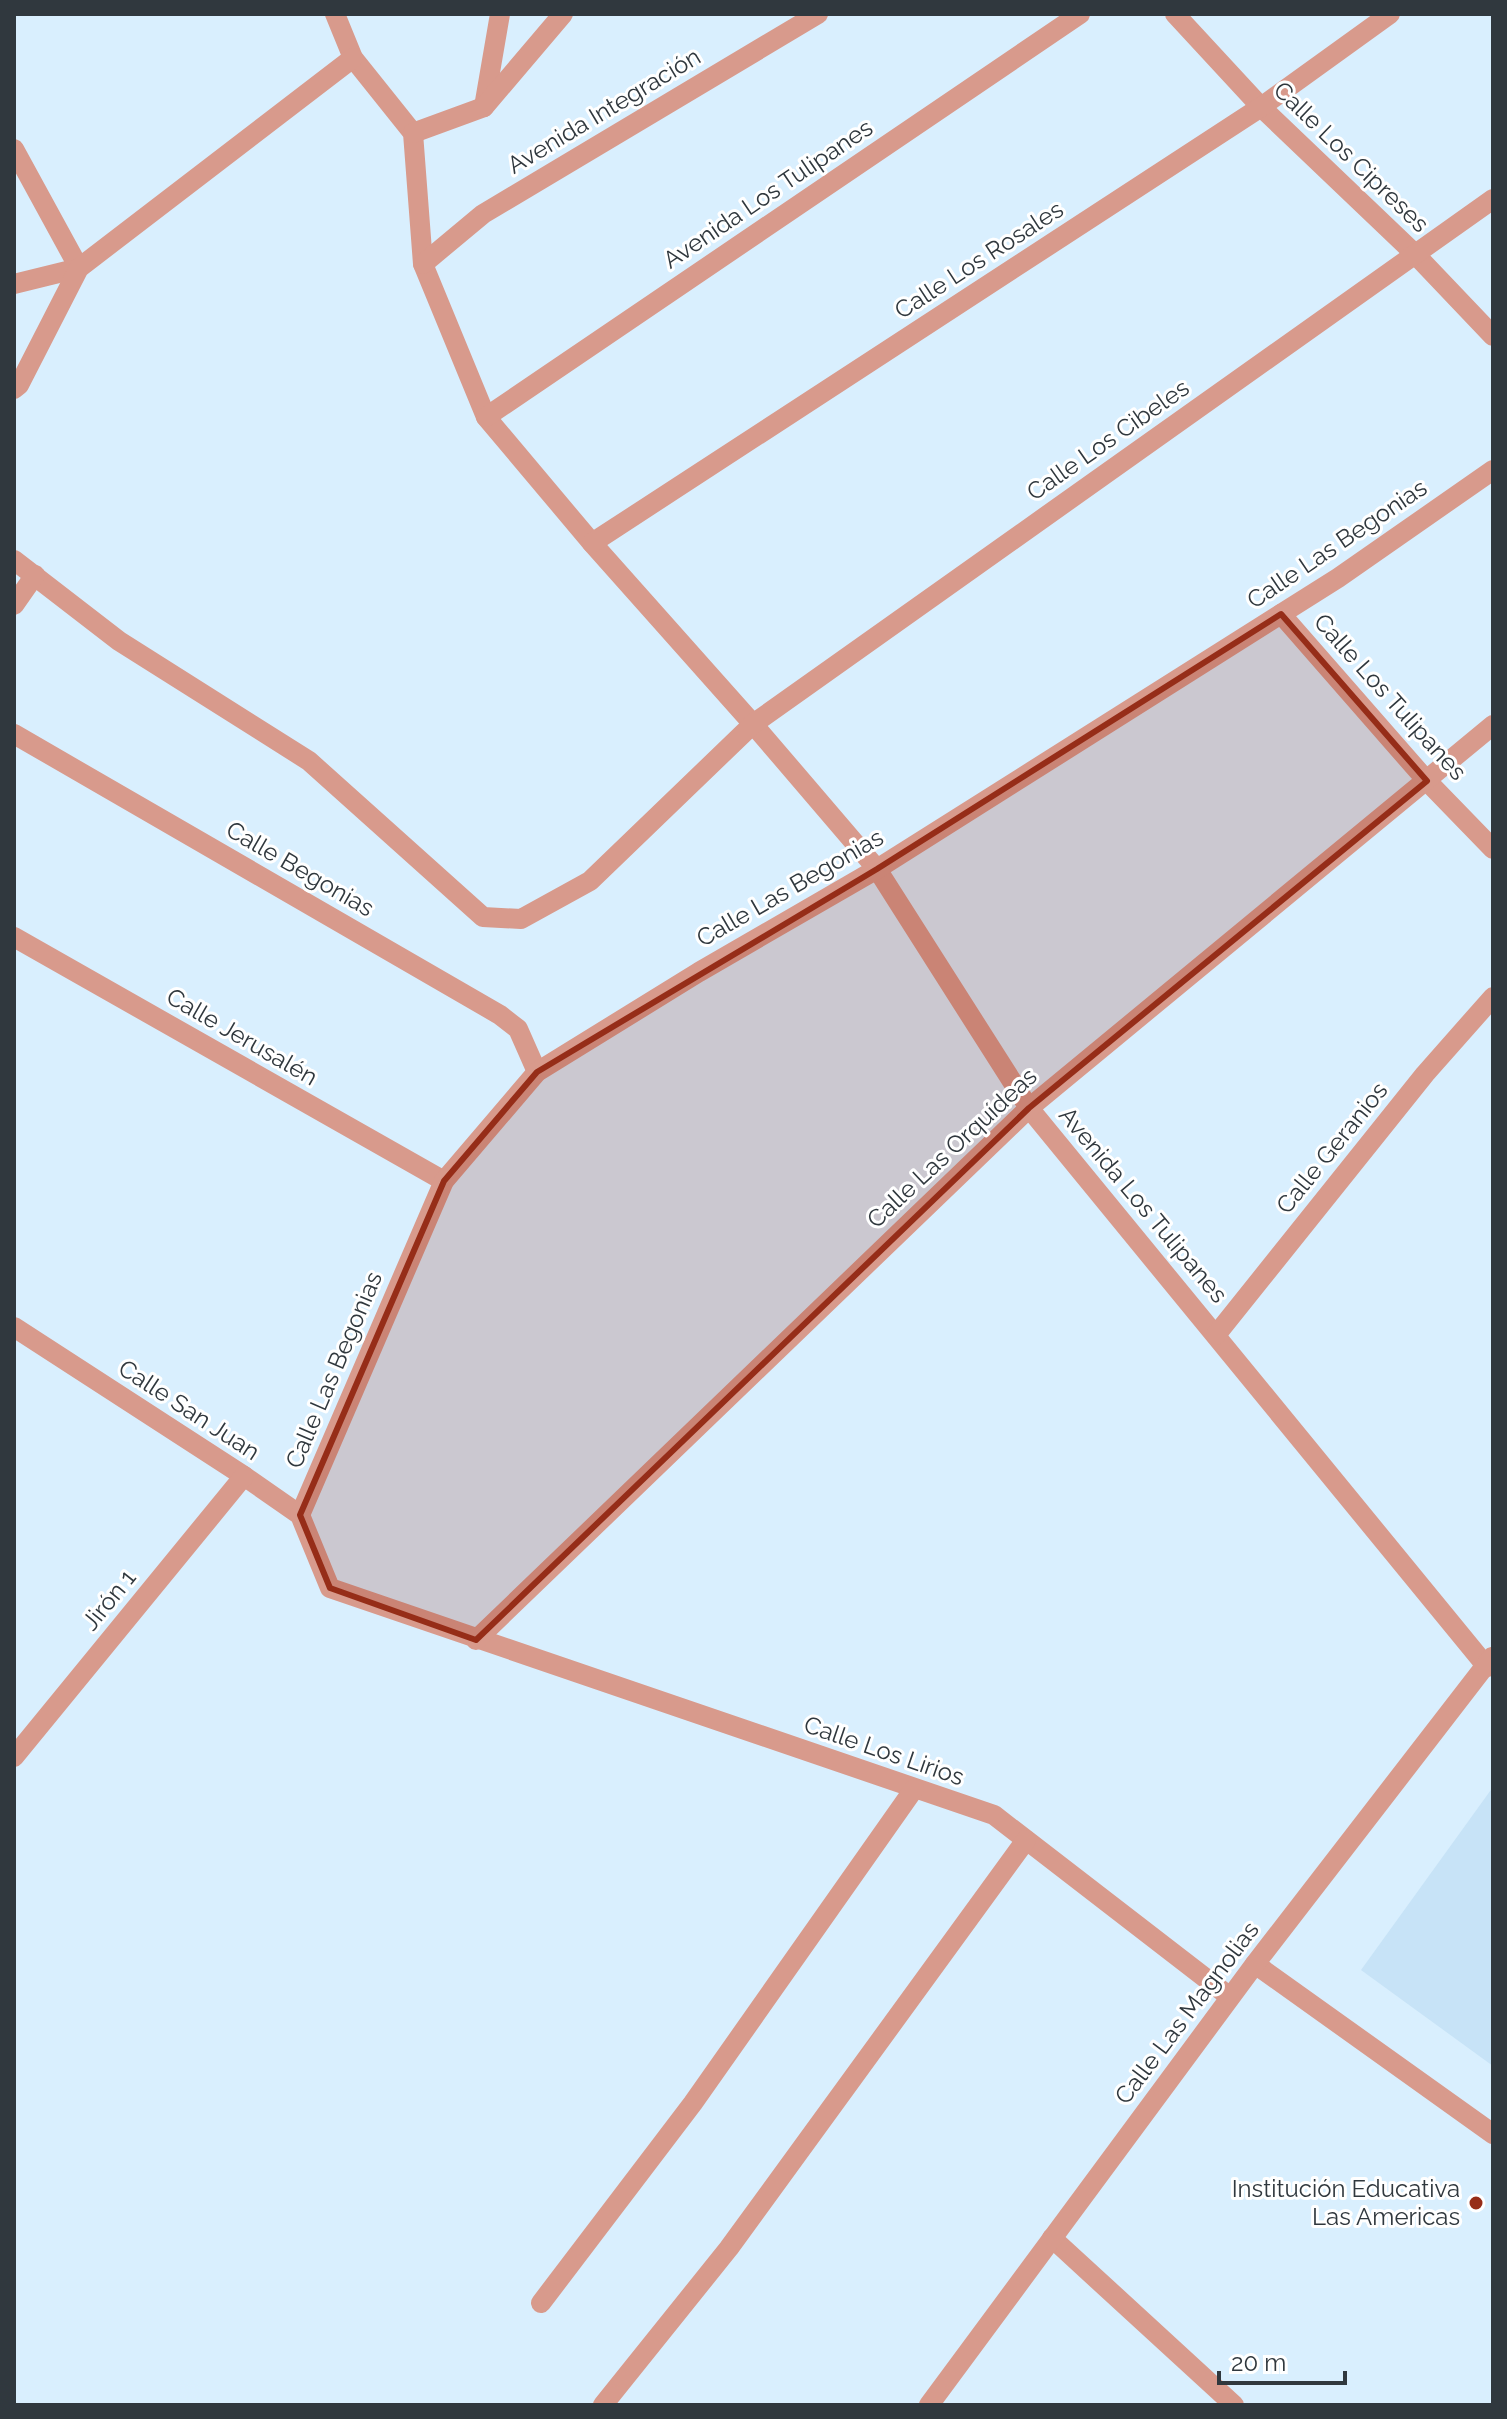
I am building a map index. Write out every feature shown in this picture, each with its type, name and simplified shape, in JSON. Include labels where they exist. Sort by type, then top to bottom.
[{"type":"street","points":[[335,14],[353,58],[413,133],[484,107],[563,14]]},
{"type":"street","points":[[484,107],[500,14]]},
{"type":"street","name":"Avenida Integración","points":[[423,264],[483,214],[818,14]]},
{"type":"street","name":"Avenida Los Tulipanes","points":[[486,417],[1080,14]]},
{"type":"street","name":"Calle Los Cipreses","points":[[1175,14],[1261,107],[1415,254],[1493,336]]},
{"type":"street","name":"Calle Los Rosales","points":[[592,543],[1261,107],[1390,14]]},
{"type":"street","points":[[14,284],[79,268],[353,58]]},
{"type":"street","name":"Avenida Los Tulipanes","points":[[413,133],[423,264],[486,417],[877,869],[1029,1108],[1490,1661]]},
{"type":"street","points":[[14,149],[79,268]]},
{"type":"street","name":"Calle Los Cibeles","points":[[14,560],[119,641],[309,761],[483,917],[521,919],[590,881],[753,724],[1493,199]]},
{"type":"street","points":[[14,389],[19,385],[79,268]]},
{"type":"street","name":"Calle Las Begonias","points":[[300,1515],[444,1181],[537,1072],[699,972],[877,869],[1338,578],[1493,470]]},
{"type":"street","points":[[14,585],[35,575]]},
{"type":"street","points":[[14,605],[35,575]]},
{"type":"street","name":"Calle Los Tulipanes","points":[[1281,614],[1427,781],[1493,849]]},
{"type":"street","name":"Calle Las Orquídeas","points":[[476,1640],[1029,1108],[1493,725]]},
{"type":"street","name":"Calle Begonias","points":[[14,734],[500,1015],[518,1029],[537,1072]]},
{"type":"street","name":"Calle Jerusalén","points":[[14,937],[444,1181]]},
{"type":"street","name":"Calle Geranios","points":[[1216,1335],[1425,1074],[1493,997]]},
{"type":"street","name":"Calle San Juan","points":[[14,1327],[300,1515]]},
{"type":"street","name":"Jirón 1","points":[[14,1757],[244,1476]]},
{"type":"street","points":[[300,1515],[330,1588],[476,1640]]},
{"type":"street","name":"Calle Los Lirios","points":[[476,1640],[994,1815],[1230,1997]]},
{"type":"street","name":"Calle Las Magnolias","points":[[929,2405],[1230,1997],[1490,1661]]},
{"type":"street","points":[[541,2303],[693,2103],[914,1789]]},
{"type":"street","points":[[603,2405],[729,2248],[1026,1840]]},
{"type":"street","points":[[1255,1964],[1493,2134]]},
{"type":"street","points":[[1052,2238],[1234,2405]]},
{"type":"highlighted area","points":[[1281,614],[1427,781],[1029,1108],[476,1640],[330,1588],[300,1515],[444,1181],[537,1072],[877,869]]},
{"type":"shaded area","points":[[1493,1787],[1493,2066],[1361,1970]]},
{"type":"place","name":"Institución Educativa Las Americas","points":[[1476,2203]]}]
